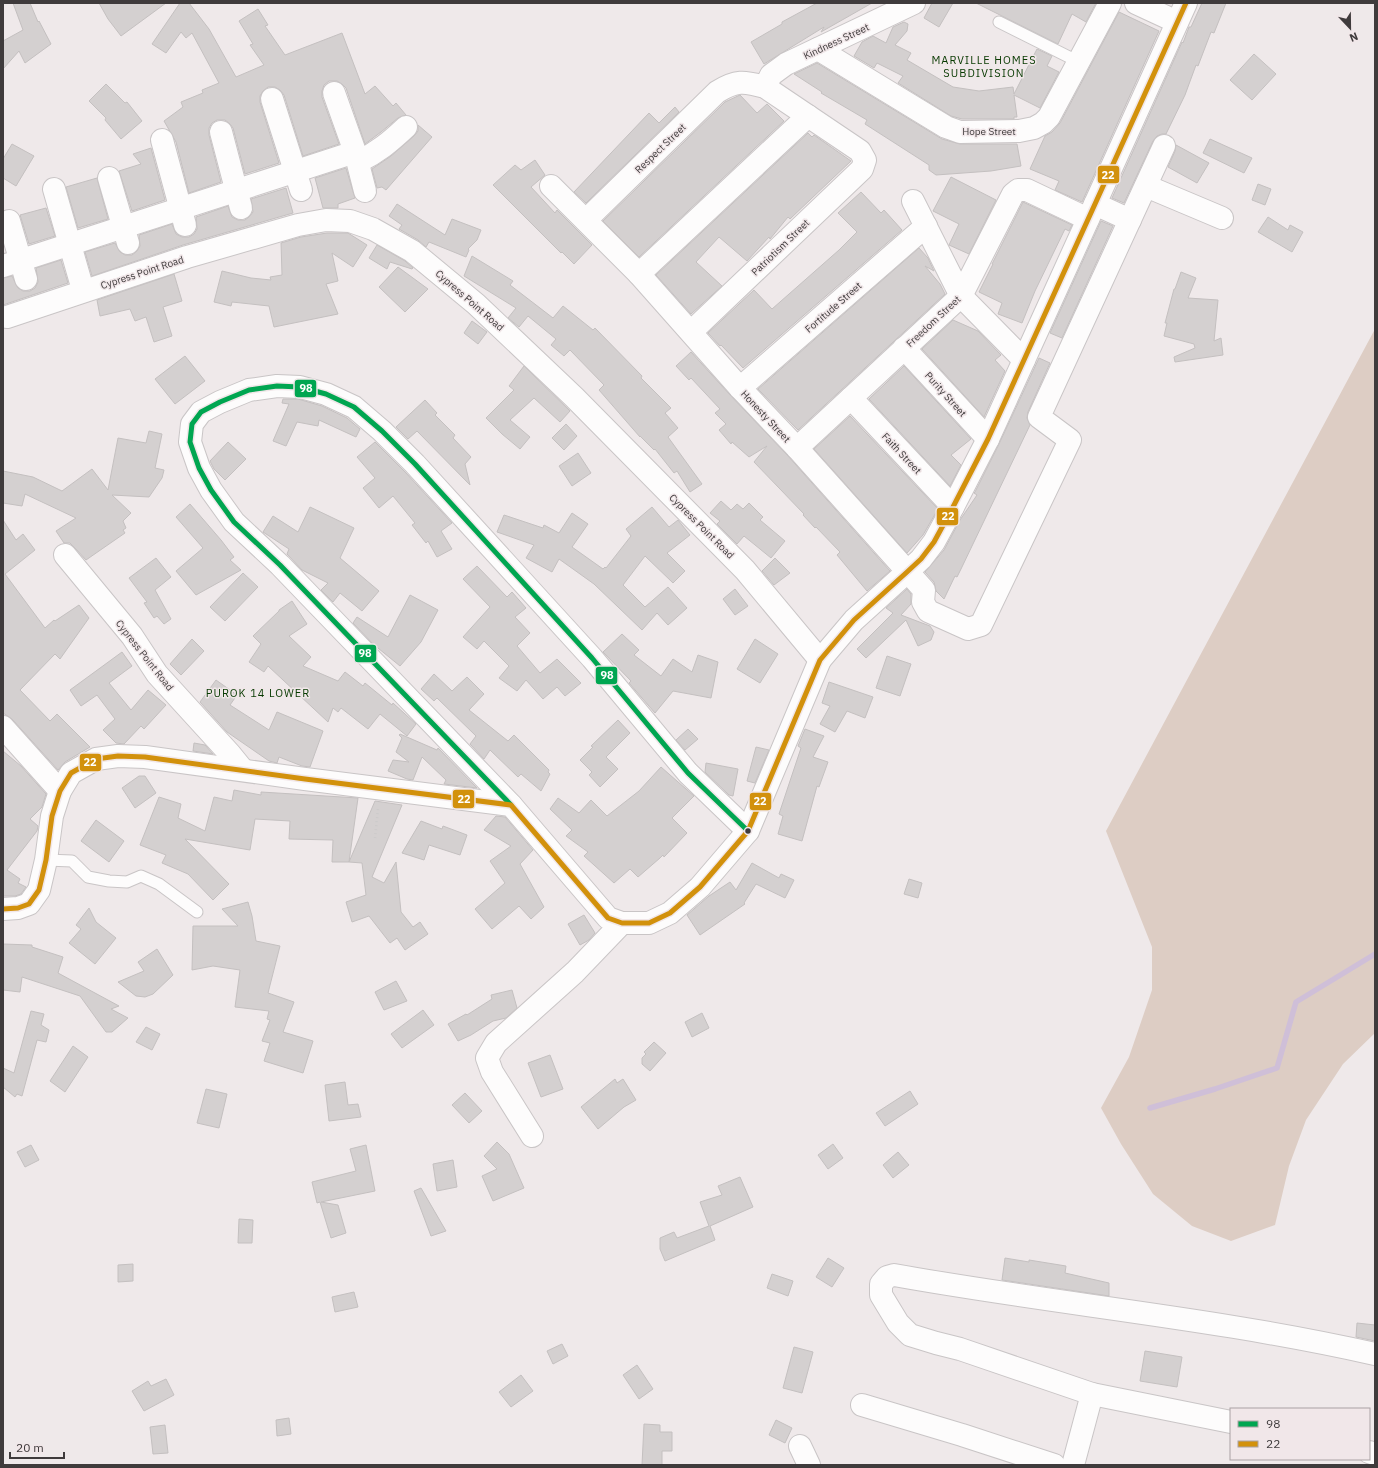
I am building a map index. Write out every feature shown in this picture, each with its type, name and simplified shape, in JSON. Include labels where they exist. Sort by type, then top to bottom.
[{"type":"street","name":"Kindness Street","points":[[774,76],[818,49],[914,3]]},
{"type":"street","name":"Hope Street","points":[[818,49],[946,127],[960,132],[1019,131],[1034,128],[1043,123],[1049,117],[1110,3]]},
{"type":"street","points":[[748,831],[688,774],[592,658],[415,464],[382,431],[354,407],[326,394],[300,387],[277,386],[249,390],[220,402],[201,412],[192,424],[190,442],[199,468],[234,522],[280,565],[511,805],[608,918],[622,923],[649,923],[670,913],[700,887],[748,831],[820,660],[854,620],[914,566],[934,542],[953,507],[988,439],[1092,212],[1181,12],[1136,3]]},
{"type":"street","points":[[639,274],[808,116],[774,76]]},
{"type":"street","name":"Respect Street","points":[[586,220],[717,92],[728,84],[749,82],[774,76]]},
{"type":"street","points":[[334,93],[356,157],[365,191]]},
{"type":"street","points":[[272,99],[298,181]]},
{"type":"street","name":"Patriotism Street","points":[[691,332],[862,169],[865,160],[860,151],[808,116]]},
{"type":"street","points":[[10,221],[16,269],[70,244],[126,235],[298,181],[356,157],[372,155],[385,147],[406,127]]},
{"type":"street","points":[[221,132],[239,199]]},
{"type":"street","points":[[162,140],[183,217]]},
{"type":"street","points":[[1092,212],[1130,220],[1164,146]]},
{"type":"street","points":[[109,178],[126,235]]},
{"type":"street","name":"Honesty Street","points":[[551,186],[639,274],[740,388],[797,448],[914,566],[924,590],[923,602],[928,611],[968,629],[981,625],[1070,440],[1038,417],[1130,220]]},
{"type":"street","points":[[1146,186],[1222,218]]},
{"type":"street","points":[[54,189],[83,290]]},
{"type":"street","name":"Freedom Street","points":[[797,448],[961,296],[1013,194],[1018,190],[1027,190],[1092,212]]},
{"type":"street","points":[[913,201],[961,296],[1024,360]]},
{"type":"street","name":"Cypress Point Road","points":[[7,317],[83,290],[187,257],[298,225],[326,220],[350,221],[373,230],[412,251],[476,304],[574,397],[745,570],[820,660]]},
{"type":"street","name":"Fortitude Street","points":[[740,388],[926,226]]},
{"type":"street","name":"Purity Street","points":[[904,348],[988,439]]},
{"type":"street","name":"Faith Street","points":[[852,398],[953,507]]},
{"type":"street","name":"Cypress Point Road","points":[[65,555],[132,636],[157,674],[243,770]]},
{"type":"street","points":[[3,727],[60,791]]},
{"type":"street","points":[[3,909],[18,908],[29,904],[34,899],[39,890],[46,860],[52,816],[60,791],[71,773],[96,759],[118,756],[145,757],[511,805]]},
{"type":"street","points":[[532,1136],[492,1072],[487,1058],[496,1043],[575,972],[622,923]]},
{"type":"street","points":[[1230,1422],[1092,1394],[960,1349],[936,1344],[910,1335],[898,1323],[881,1295],[881,1284],[887,1277],[894,1275],[1048,1300],[1226,1326],[1375,1354]]},
{"type":"street","points":[[1073,1465],[1092,1394]]},
{"type":"street","points":[[862,1405],[1054,1465]]},
{"type":"lane","points":[[999,22],[1079,62]]},
{"type":"lane","points":[[46,860],[72,861],[88,877],[127,882],[141,876],[159,884],[197,912]]},
{"type":"path","points":[[374,838],[381,788]]},
{"type":"shaded area","points":[[1375,329],[1375,1033],[1343,1064],[1306,1120],[1289,1166],[1275,1225],[1231,1241],[1192,1226],[1153,1194],[1121,1144],[1101,1108],[1129,1057],[1152,990],[1152,947],[1106,831]]},
{"type":"building","points":[[13,3],[30,3],[38,22],[39,21],[51,44],[25,63],[19,51],[3,69],[3,41],[23,30]]},
{"type":"building","points":[[99,3],[166,3],[121,36],[108,19]]},
{"type":"building","points":[[180,3],[189,3],[209,29],[236,77],[264,65],[250,45],[253,44],[239,21],[258,9],[268,25],[265,26],[285,55],[342,33],[365,94],[375,86],[393,106],[396,103],[406,115],[398,118],[365,144],[346,88],[337,81],[329,81],[324,85],[322,97],[339,144],[303,156],[284,95],[275,87],[268,87],[260,96],[260,102],[279,163],[245,174],[233,128],[225,120],[217,120],[212,123],[209,128],[209,135],[221,182],[189,193],[176,142],[164,121],[183,107],[181,102],[203,93],[202,90],[219,83],[192,33],[186,38],[181,32],[166,53],[152,44]]},
{"type":"building","points":[[817,3],[872,3],[821,32],[824,27],[764,64],[751,42],[782,24],[782,22]]},
{"type":"building","points":[[932,3],[953,3],[939,27],[924,18]]},
{"type":"building","points":[[976,3],[1096,3],[1086,22],[1072,14],[1058,44]]},
{"type":"building","points":[[1202,3],[1226,3],[1214,33],[1211,32],[1198,66],[1196,65],[1185,95],[1166,134],[1157,136],[1153,141],[1124,203],[1112,198],[1182,42],[1183,43],[1189,27],[1191,27]]},
{"type":"building","points":[[1119,12],[1159,31],[1082,202],[1055,190],[1059,181],[1030,169],[1045,136],[1052,132],[1060,123]]},
{"type":"building","points":[[904,22],[908,24],[907,31],[895,45],[911,53],[907,60],[953,87],[979,91],[1013,87],[1014,94],[1037,49],[1052,56],[1047,66],[1059,72],[1040,108],[1014,95],[1017,117],[1014,117],[1014,119],[962,119],[951,116],[898,83],[903,76],[877,63],[874,68],[854,56],[862,42],[873,36],[886,43],[893,27]]},
{"type":"building","points":[[1254,54],[1276,74],[1252,100],[1230,80]]},
{"type":"building","points":[[817,63],[942,139],[960,144],[1017,144],[1021,166],[991,171],[936,175],[929,170],[929,165],[865,124],[867,120],[821,93],[822,92],[794,74]]},
{"type":"building","points":[[106,84],[125,103],[127,102],[142,121],[121,139],[105,120],[106,118],[89,101]]},
{"type":"building","points":[[740,95],[757,113],[767,104],[784,121],[639,257],[603,221],[725,102]]},
{"type":"building","points":[[675,107],[679,112],[586,203],[574,192],[649,113],[659,123]]},
{"type":"building","points":[[418,125],[432,137],[386,190],[382,187],[377,188],[372,169],[391,156],[414,136],[418,131]]},
{"type":"building","points":[[808,133],[812,137],[814,135],[851,161],[790,219],[788,217],[770,239],[769,237],[747,261],[719,237],[696,262],[722,286],[691,314],[656,275]]},
{"type":"building","points":[[1210,139],[1252,158],[1244,173],[1203,153]]},
{"type":"building","points":[[12,144],[34,156],[16,186],[3,178],[3,159]]},
{"type":"building","points":[[1176,145],[1209,163],[1197,183],[1168,167]]},
{"type":"building","points":[[151,148],[165,200],[132,211],[119,171],[141,164],[133,154]]},
{"type":"building","points":[[535,160],[545,175],[531,187],[555,213],[557,210],[592,245],[574,264],[562,252],[561,253],[493,185],[515,165],[521,170]]},
{"type":"building","points":[[346,168],[355,198],[338,204],[338,208],[323,208],[315,178]]},
{"type":"building","points":[[951,177],[996,200],[969,254],[949,245],[959,224],[933,211]]},
{"type":"building","points":[[97,178],[108,219],[78,228],[66,187]]},
{"type":"building","points":[[1258,184],[1271,189],[1265,205],[1252,200]]},
{"type":"building","points":[[286,188],[293,213],[183,245],[92,276],[85,252],[115,243],[120,252],[125,255],[132,255],[140,246],[139,235],[172,224],[176,234],[182,237],[189,237],[194,234],[197,229],[196,217],[228,206],[232,217],[238,220],[245,220],[253,212],[251,199]]},
{"type":"building","points":[[861,192],[881,213],[884,210],[902,230],[743,368],[708,333],[754,290],[772,309],[839,250],[857,232],[838,213]]},
{"type":"building","points":[[1023,202],[1072,225],[1069,231],[1065,229],[1035,291],[1022,323],[998,314],[1002,303],[979,292]]},
{"type":"building","points":[[397,204],[445,235],[452,219],[481,230],[477,240],[468,249],[469,250],[466,257],[429,242],[426,247],[418,240],[399,229],[402,225],[389,216]]},
{"type":"building","points":[[46,208],[55,236],[29,244],[20,215]]},
{"type":"building","points":[[1268,217],[1288,230],[1290,225],[1303,232],[1292,252],[1258,232]]},
{"type":"building","points":[[1101,221],[1113,226],[1062,338],[1050,333]]},
{"type":"building","points":[[327,233],[348,233],[367,245],[353,267],[332,253],[338,281],[326,284],[338,314],[274,327],[269,306],[232,302],[231,306],[214,302],[222,271],[251,278],[271,280],[270,277],[282,275],[281,243],[301,237]]},
{"type":"building","points":[[377,245],[405,261],[413,268],[412,269],[390,262],[387,269],[369,258]]},
{"type":"building","points":[[919,248],[928,258],[934,271],[925,266],[940,284],[945,294],[798,430],[758,389]]},
{"type":"building","points":[[472,256],[513,281],[510,285],[553,318],[563,306],[593,330],[595,328],[671,408],[665,413],[678,428],[668,437],[702,484],[690,492],[677,471],[674,473],[655,449],[654,450],[640,437],[599,390],[604,385],[570,350],[564,356],[551,345],[556,339],[528,316],[519,327],[508,318],[516,308],[464,276]]},
{"type":"building","points":[[61,260],[68,283],[3,305],[3,278],[12,276],[18,288],[23,291],[30,291],[35,288],[38,282],[36,268]]},
{"type":"building","points":[[398,267],[428,289],[405,312],[379,287]]},
{"type":"building","points":[[1181,272],[1196,278],[1188,298],[1218,300],[1214,341],[1221,338],[1223,355],[1175,362],[1174,357],[1195,348],[1194,344],[1164,336],[1167,323],[1165,323],[1174,289]]},
{"type":"building","points":[[174,274],[182,301],[163,307],[172,336],[154,342],[146,317],[135,321],[130,309],[100,316],[97,300]]},
{"type":"building","points":[[953,320],[978,331],[1001,355],[995,360],[1005,371],[984,417],[922,349]]},
{"type":"building","points":[[472,321],[487,332],[478,344],[464,333]]},
{"type":"building","points":[[691,352],[788,456],[890,571],[867,591],[837,555],[840,552],[816,527],[815,528],[803,515],[804,514],[754,462],[767,446],[749,457],[732,442],[731,444],[719,430],[726,424],[715,413],[720,409],[691,378],[689,380],[676,366]]},
{"type":"building","points":[[185,356],[205,381],[175,404],[155,379]]},
{"type":"building","points":[[1039,358],[1050,363],[1028,412],[1027,418],[1030,425],[961,569],[957,577],[955,576],[944,599],[936,591],[934,582],[925,572],[944,550],[960,520],[977,495],[974,493],[999,444]]},
{"type":"building","points":[[524,366],[570,411],[560,422],[534,398],[510,420],[530,437],[520,449],[486,418],[514,390],[509,386]]},
{"type":"building","points":[[904,366],[971,439],[951,455],[961,465],[950,486],[869,399]]},
{"type":"building","points":[[283,399],[298,399],[322,406],[347,418],[360,429],[356,437],[319,420],[318,426],[297,422],[286,446],[273,441],[289,404],[282,403]]},
{"type":"building","points":[[425,400],[437,413],[435,415],[455,435],[453,438],[471,457],[465,464],[470,485],[417,431],[408,439],[396,427]]},
{"type":"building","points":[[850,416],[938,509],[923,535],[907,553],[814,449]]},
{"type":"building","points":[[566,424],[577,436],[564,450],[552,438]]},
{"type":"building","points":[[149,431],[162,434],[155,468],[164,470],[162,478],[149,497],[112,495],[131,513],[123,521],[126,528],[123,530],[125,533],[86,560],[70,543],[64,543],[56,531],[76,518],[25,494],[22,506],[3,503],[3,471],[33,477],[62,491],[92,469],[108,490],[118,438],[146,443]]},
{"type":"building","points":[[228,442],[246,459],[225,480],[214,469],[210,461]]},
{"type":"building","points":[[375,442],[452,523],[441,531],[452,549],[437,557],[428,541],[426,543],[412,525],[415,523],[393,496],[379,508],[363,488],[375,478],[357,457]]},
{"type":"building","points":[[578,453],[591,473],[572,486],[559,466]]},
{"type":"building","points":[[721,501],[731,510],[737,504],[743,509],[749,503],[763,517],[760,520],[785,541],[771,558],[744,536],[737,544],[717,524],[720,521],[710,513]]},
{"type":"building","points":[[190,504],[234,557],[230,560],[241,570],[196,595],[176,571],[203,548],[176,517]]},
{"type":"building","points":[[310,507],[354,528],[340,558],[379,591],[362,611],[340,593],[333,602],[321,590],[328,583],[302,570],[287,554],[289,549],[263,532],[273,516],[298,532]]},
{"type":"building","points":[[652,507],[669,527],[678,520],[690,535],[667,553],[685,571],[673,583],[645,556],[623,585],[645,607],[668,587],[687,608],[668,625],[657,613],[642,630],[594,584],[559,559],[552,572],[526,558],[534,545],[497,532],[504,515],[543,528],[544,525],[559,533],[572,513],[588,524],[572,547],[603,569],[605,567],[606,568],[631,536],[626,529]]},
{"type":"building","points":[[3,520],[16,540],[23,534],[35,550],[5,574],[45,628],[54,620],[55,621],[79,605],[89,618],[60,659],[55,654],[20,690],[50,721],[57,714],[90,747],[65,762],[58,770],[12,719],[3,713]]},
{"type":"building","points":[[156,558],[171,577],[155,590],[171,619],[164,624],[157,616],[154,618],[144,603],[147,602],[129,578]]},
{"type":"building","points":[[775,558],[790,573],[774,585],[762,571]]},
{"type":"building","points":[[477,566],[507,597],[512,592],[526,608],[515,617],[530,633],[517,646],[540,673],[557,659],[581,683],[565,696],[557,687],[543,699],[526,680],[517,691],[499,678],[509,666],[484,641],[477,649],[463,637],[490,607],[463,579]]},
{"type":"building","points":[[243,573],[258,587],[225,621],[210,607]]},
{"type":"building","points":[[735,589],[748,606],[735,615],[723,599]]},
{"type":"building","points":[[907,589],[911,594],[911,604],[901,615],[930,626],[934,632],[931,640],[918,646],[906,620],[866,658],[857,649],[893,613],[886,608]]},
{"type":"building","points":[[410,595],[438,610],[421,642],[400,666],[373,644],[353,623],[357,617],[388,637]]},
{"type":"building","points":[[292,601],[307,624],[289,636],[311,657],[303,666],[338,681],[345,672],[363,686],[365,683],[392,705],[393,703],[416,724],[407,736],[380,714],[368,729],[341,708],[338,712],[333,708],[328,722],[268,666],[264,672],[249,662],[261,644],[253,636],[279,610]]},
{"type":"building","points":[[622,634],[639,650],[634,655],[661,676],[673,659],[692,672],[698,655],[718,662],[711,698],[673,691],[655,713],[629,683],[631,681],[603,652]]},
{"type":"building","points":[[192,639],[204,651],[181,675],[170,664]]},
{"type":"building","points":[[755,639],[778,654],[760,683],[737,669]]},
{"type":"building","points":[[122,652],[132,666],[109,683],[131,710],[148,690],[166,705],[144,729],[141,726],[124,744],[116,743],[103,730],[115,719],[97,695],[81,706],[70,690]]},
{"type":"building","points":[[887,656],[911,664],[900,696],[876,688]]},
{"type":"building","points":[[434,674],[452,691],[467,677],[484,694],[469,710],[508,741],[514,735],[549,770],[548,772],[550,774],[541,791],[521,774],[518,777],[490,750],[484,759],[470,744],[476,736],[437,698],[434,701],[421,689]]},
{"type":"building","points":[[216,680],[237,695],[230,705],[269,730],[277,712],[323,731],[310,767],[302,766],[279,757],[277,763],[269,761],[227,732],[200,702]]},
{"type":"building","points":[[829,682],[873,697],[865,718],[847,711],[835,732],[820,724],[830,706],[822,703]]},
{"type":"building","points":[[618,720],[630,733],[606,757],[618,769],[600,787],[589,775],[592,772],[580,760],[593,747],[591,746]]},
{"type":"building","points":[[688,729],[698,739],[685,750],[676,740]]},
{"type":"building","points":[[805,729],[824,736],[813,757],[828,762],[819,787],[817,786],[802,841],[778,834],[783,816],[779,814],[801,748],[798,746]]},
{"type":"building","points":[[400,734],[437,750],[438,748],[477,788],[444,784],[446,780],[422,757],[413,780],[388,771],[393,760],[409,762],[396,752],[402,738],[399,735]]},
{"type":"building","points":[[194,743],[205,745],[213,754],[193,751]]},
{"type":"building","points":[[756,747],[769,750],[755,783],[747,781]]},
{"type":"building","points":[[3,751],[21,766],[46,794],[42,807],[30,819],[38,826],[37,831],[7,870],[20,879],[18,883],[26,887],[21,894],[15,896],[3,896]]},
{"type":"building","points":[[706,763],[738,769],[733,796],[729,795],[705,772]]},
{"type":"building","points":[[661,767],[694,796],[672,818],[687,833],[664,857],[663,855],[638,877],[630,869],[614,883],[584,856],[588,852],[566,836],[572,830],[550,809],[558,798],[579,813],[591,800],[607,816],[639,791]]},
{"type":"building","points":[[139,776],[145,776],[156,793],[135,808],[122,788]]},
{"type":"building","points":[[234,790],[261,795],[261,792],[358,798],[349,862],[332,862],[333,840],[289,839],[290,821],[255,819],[250,850],[185,839],[229,884],[213,900],[188,874],[162,863],[166,855],[140,845],[159,797],[181,804],[178,818],[205,831],[214,797],[232,801]]},
{"type":"building","points":[[375,801],[402,805],[372,877],[384,883],[396,862],[401,912],[413,927],[420,922],[428,934],[405,950],[397,938],[390,943],[369,916],[352,922],[346,902],[366,895],[362,863],[349,862]]},
{"type":"building","points":[[496,816],[505,817],[533,850],[520,864],[544,907],[531,919],[519,906],[492,929],[475,909],[505,883],[490,861],[511,846],[484,830]]},
{"type":"building","points":[[96,820],[124,841],[109,862],[81,841]]},
{"type":"building","points":[[421,821],[442,829],[443,826],[467,835],[460,855],[429,845],[424,860],[402,853]]},
{"type":"building","points":[[752,863],[779,878],[781,874],[794,880],[785,898],[756,884],[744,903],[745,904],[700,935],[687,915],[709,896],[730,882],[736,890]]},
{"type":"building","points":[[909,879],[922,883],[918,898],[904,894]]},
{"type":"building","points":[[248,902],[256,941],[280,946],[268,993],[294,1002],[283,1032],[313,1041],[303,1073],[264,1061],[270,1043],[262,1041],[270,1020],[267,1019],[269,1011],[235,1007],[240,970],[213,966],[192,970],[193,926],[238,926],[222,909]]},
{"type":"building","points":[[89,908],[96,922],[116,938],[95,964],[69,943],[81,929],[76,925]]},
{"type":"building","points":[[584,915],[595,933],[589,940],[580,945],[568,924]]},
{"type":"building","points":[[3,944],[32,945],[32,947],[63,957],[58,973],[119,1006],[111,1009],[128,1018],[112,1032],[106,1032],[80,996],[22,977],[20,992],[3,990]]},
{"type":"building","points":[[157,949],[173,975],[153,994],[145,997],[136,996],[118,982],[144,971],[138,962]]},
{"type":"building","points":[[396,981],[407,1001],[384,1010],[375,992]]},
{"type":"building","points":[[512,990],[517,1008],[506,1018],[493,1021],[471,1035],[458,1041],[448,1024],[466,1014],[467,1015],[492,999],[491,995]]},
{"type":"building","points":[[423,1010],[434,1025],[402,1048],[391,1034]]},
{"type":"building","points":[[31,1011],[44,1014],[41,1025],[49,1030],[46,1042],[37,1040],[22,1096],[17,1094],[15,1097],[3,1087],[3,1068],[14,1073]]},
{"type":"building","points":[[702,1013],[709,1028],[692,1037],[685,1022]]},
{"type":"building","points":[[146,1027],[160,1034],[152,1050],[136,1042]]},
{"type":"building","points":[[654,1042],[666,1053],[650,1071],[642,1064],[642,1058],[646,1054],[644,1052]]},
{"type":"building","points":[[73,1046],[88,1057],[65,1092],[50,1081]]},
{"type":"building","points":[[550,1055],[563,1089],[541,1097],[528,1063]]},
{"type":"building","points":[[615,1079],[617,1083],[623,1079],[636,1100],[624,1107],[598,1129],[581,1107]]},
{"type":"building","points":[[345,1082],[348,1105],[358,1104],[361,1117],[329,1121],[325,1085]]},
{"type":"building","points":[[206,1089],[227,1094],[219,1128],[197,1123]]},
{"type":"building","points":[[910,1091],[918,1104],[885,1126],[876,1113]]},
{"type":"building","points":[[465,1093],[482,1111],[469,1123],[452,1105]]},
{"type":"building","points":[[497,1142],[509,1154],[524,1188],[493,1201],[482,1176],[497,1169],[484,1156]]},
{"type":"building","points":[[833,1144],[843,1158],[828,1169],[818,1155]]},
{"type":"building","points":[[31,1145],[39,1160],[25,1167],[17,1152]]},
{"type":"building","points":[[366,1145],[375,1191],[321,1202],[338,1205],[346,1233],[331,1238],[320,1202],[317,1203],[312,1182],[356,1171],[350,1149]]},
{"type":"building","points":[[898,1152],[909,1165],[893,1178],[883,1165]]},
{"type":"building","points":[[453,1160],[457,1187],[437,1191],[433,1164]]},
{"type":"building","points":[[740,1177],[753,1207],[710,1226],[715,1240],[665,1261],[660,1249],[660,1238],[674,1232],[677,1238],[709,1226],[700,1202],[722,1195],[718,1186]]},
{"type":"building","points":[[421,1188],[446,1231],[431,1236],[414,1191]]},
{"type":"building","points":[[239,1219],[253,1220],[252,1243],[238,1243]]},
{"type":"building","points":[[828,1258],[844,1268],[832,1287],[816,1277]]},
{"type":"building","points":[[1005,1258],[1066,1266],[1065,1273],[1109,1283],[1109,1296],[1002,1280]]},
{"type":"building","points":[[133,1264],[133,1281],[118,1282],[118,1265]]},
{"type":"building","points":[[772,1274],[793,1281],[788,1296],[767,1288]]},
{"type":"building","points":[[354,1292],[358,1307],[335,1312],[332,1297]]},
{"type":"building","points":[[1357,1323],[1375,1325],[1375,1341],[1356,1337]]},
{"type":"building","points":[[562,1344],[568,1356],[553,1364],[547,1351]]},
{"type":"building","points":[[794,1347],[813,1352],[802,1393],[783,1388]]},
{"type":"building","points":[[1145,1351],[1182,1357],[1177,1387],[1140,1381]]},
{"type":"building","points":[[637,1365],[653,1389],[639,1399],[623,1375]]},
{"type":"building","points":[[521,1375],[533,1391],[511,1407],[499,1392]]},
{"type":"building","points":[[166,1379],[174,1395],[144,1411],[132,1391],[148,1381],[151,1386]]},
{"type":"building","points":[[289,1418],[291,1434],[277,1436],[276,1420]]},
{"type":"building","points":[[776,1420],[792,1428],[785,1443],[769,1435]]},
{"type":"building","points":[[644,1424],[660,1425],[660,1432],[672,1432],[672,1451],[662,1451],[662,1465],[642,1465]]},
{"type":"building","points":[[165,1425],[168,1453],[153,1454],[150,1427]]},
{"type":"waterway","points":[[1150,1108],[1215,1089],[1277,1068],[1296,1002],[1375,954]]},
{"type":"transit line","name":"22","points":[[3,909],[18,908],[29,904],[39,890],[46,860],[52,816],[60,791],[71,773],[96,759],[118,756],[145,757],[511,805],[608,918],[622,923],[649,923],[670,913],[700,887],[748,831],[820,660],[854,620],[921,559],[934,542],[988,439],[1186,3]]},
{"type":"transit line","name":"98","points":[[511,805],[280,565],[234,522],[211,490],[199,468],[190,442],[192,424],[201,412],[249,390],[277,386],[300,387],[326,394],[354,407],[382,431],[415,464],[592,658],[688,773],[748,831]]},
{"type":"district","name":"MARVILLE HOMES SUBDIVISION","points":[[984,66]]},
{"type":"district","name":"PUROK 14 LOWER","points":[[258,693]]}]
